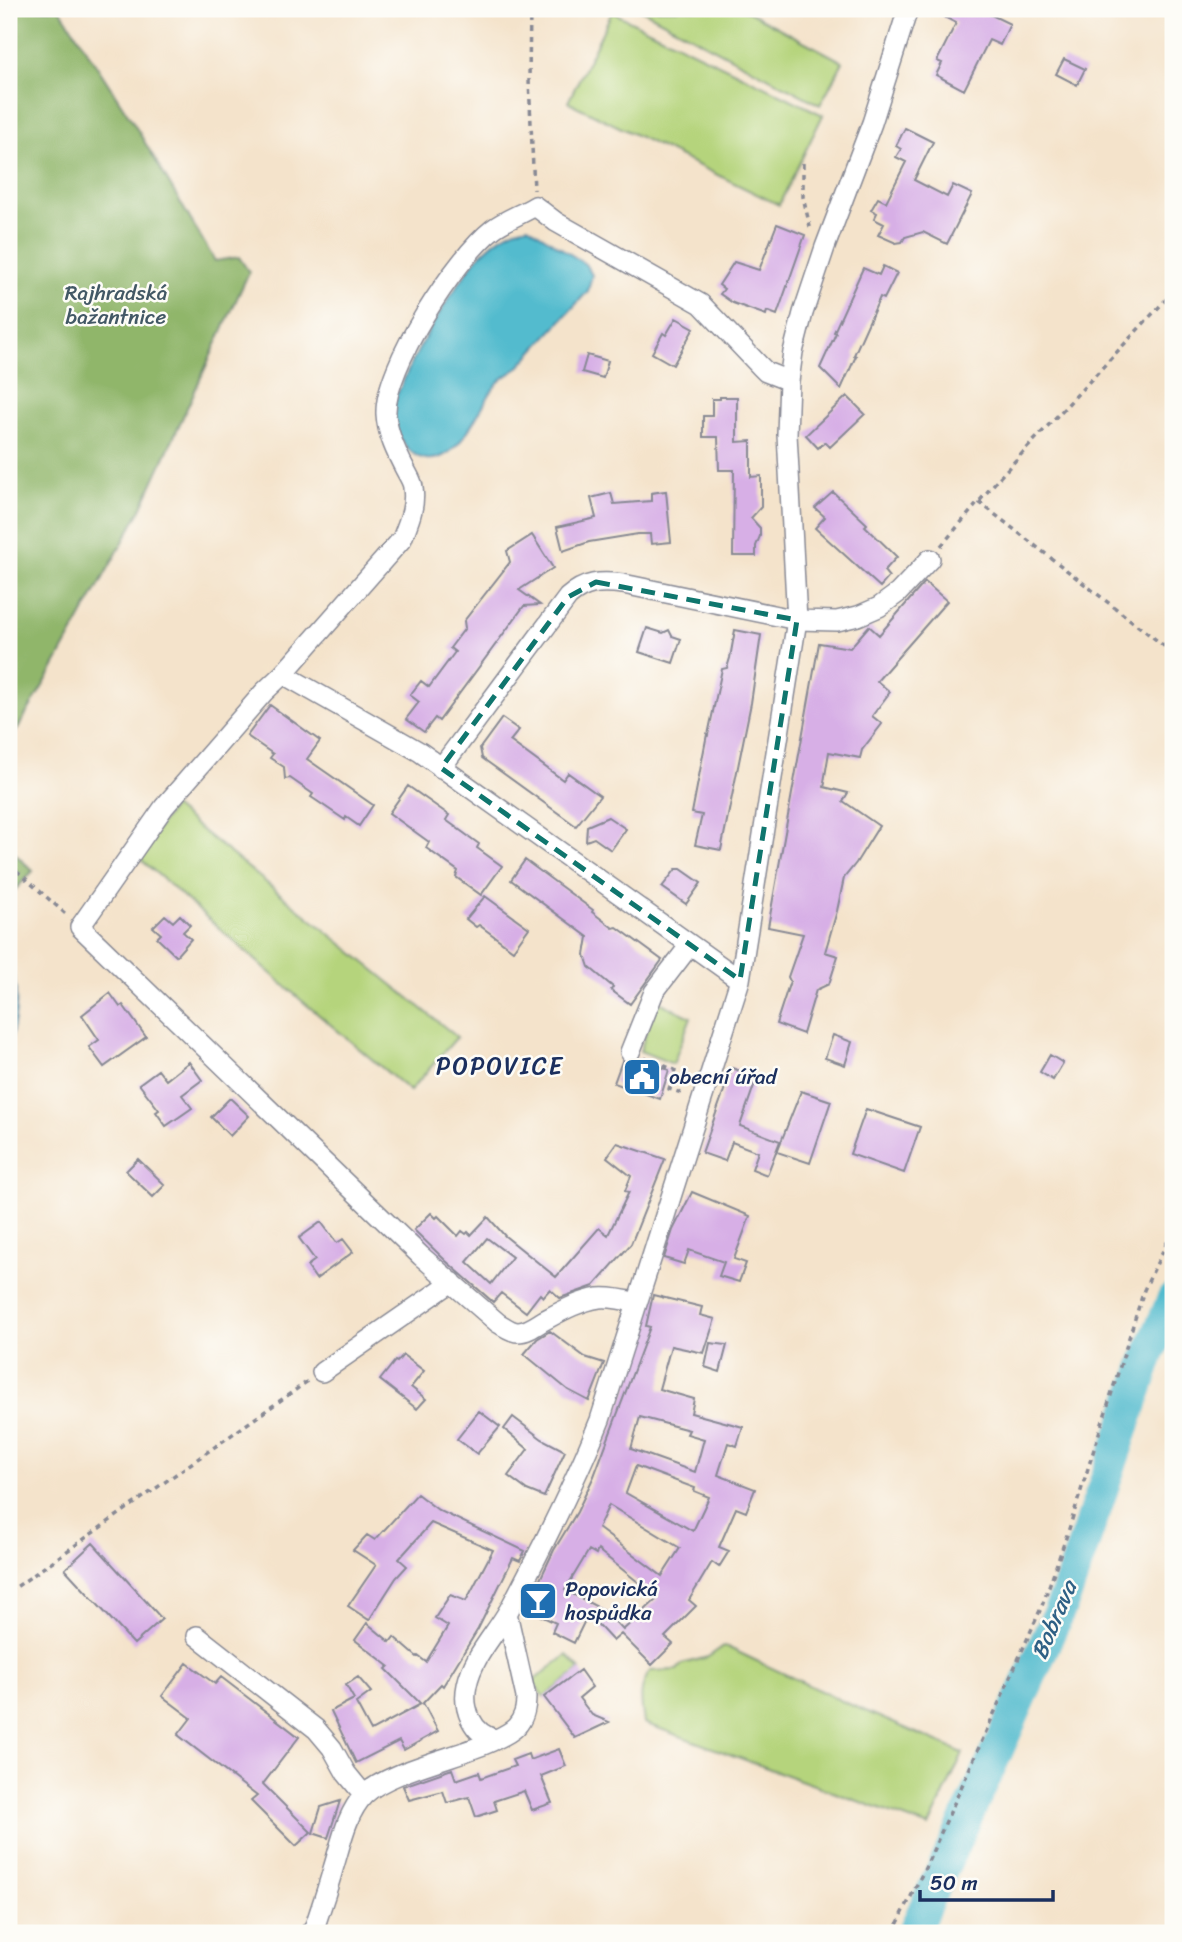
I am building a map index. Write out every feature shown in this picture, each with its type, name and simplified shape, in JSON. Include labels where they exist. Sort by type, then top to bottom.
[{"type":"street","points":[[458,1755],[470,1737],[472,1723],[466,1695],[467,1683],[480,1652],[507,1613],[579,1472],[600,1420],[740,981],[797,620],[788,434],[789,380],[793,352],[825,247],[872,123],[908,9]]},
{"type":"street","points":[[637,1303],[613,1298],[591,1300],[568,1308],[531,1329],[520,1332],[511,1331],[498,1323],[411,1246],[80,927],[164,807],[402,539],[412,513],[413,486],[393,444],[386,416],[386,397],[394,372],[461,260],[494,228],[535,206],[556,222],[701,304],[766,372],[789,380]]},
{"type":"street","points":[[441,768],[568,597],[589,584],[604,581],[797,620],[837,621],[858,617],[879,607],[898,593],[930,559]]},
{"type":"street","points":[[283,674],[420,752],[740,981]]},
{"type":"street","points":[[630,1052],[654,992],[690,945]]},
{"type":"street","points":[[321,1371],[452,1282]]},
{"type":"street","points":[[310,1933],[315,1926],[353,1810],[364,1796],[392,1778],[458,1755],[508,1734],[516,1727],[526,1709],[526,1697],[507,1613]]},
{"type":"street","points":[[197,1636],[316,1728],[332,1748],[345,1773],[364,1796]]},
{"type":"street","points":[[472,1723],[480,1733],[496,1739]]},
{"type":"path","points":[[530,9],[531,151],[535,206]]},
{"type":"path","points":[[803,163],[803,197],[811,233],[817,222]]},
{"type":"path","points":[[930,559],[979,502],[1173,292]]},
{"type":"path","points":[[979,502],[1173,653]]},
{"type":"path","points":[[9,864],[80,927]]},
{"type":"path","points":[[630,1052],[674,1069],[669,1089],[685,1094]]},
{"type":"path","points":[[893,1933],[927,1864],[1042,1606],[1144,1290],[1173,1230]]},
{"type":"path","points":[[9,1592],[321,1371]]},
{"type":"highlighted area","points":[[596,582],[797,620],[740,980],[441,768],[568,597]]},
{"type":"green space","name":"Rajhradská bažantnice","points":[[9,9],[60,9],[131,119],[215,261],[239,257],[249,272],[140,511],[9,743]]},
{"type":"green space","points":[[640,9],[743,9],[843,62],[820,105]]},
{"type":"green space","points":[[612,12],[823,115],[779,205],[568,102]]},
{"type":"green space","points":[[173,807],[457,1037],[410,1091],[301,1000],[138,857]]},
{"type":"green space","points":[[9,848],[33,871],[9,896]]},
{"type":"green space","points":[[657,1001],[691,1017],[673,1064],[640,1051]]},
{"type":"green space","points":[[727,1647],[842,1701],[963,1753],[929,1827],[644,1723],[642,1690],[650,1671],[677,1670],[682,1664],[708,1657]]},
{"type":"green space","points":[[567,1655],[580,1670],[544,1697],[533,1681]]},
{"type":"water","points":[[528,226],[585,264],[592,275],[588,291],[517,369],[498,382],[459,443],[438,458],[426,459],[418,456],[405,445],[396,429],[392,412],[396,396],[436,319],[476,259],[501,237]]},
{"type":"water","points":[[9,963],[15,984],[16,1005],[9,1048]]},
{"type":"building","points":[[929,9],[979,9],[1010,24],[1000,45],[989,40],[964,90],[936,75],[942,63],[937,61],[956,23]]},
{"type":"building","points":[[1064,59],[1085,69],[1077,85],[1056,74]]},
{"type":"building","points":[[905,128],[933,142],[914,180],[947,197],[953,185],[972,194],[947,244],[923,232],[905,237],[902,242],[896,243],[878,235],[884,224],[874,219],[877,213],[871,210],[878,198],[886,202],[906,162],[896,157],[901,149],[896,146]]},
{"type":"building","points":[[777,224],[805,235],[777,315],[767,311],[766,315],[733,303],[720,294],[724,289],[719,285],[734,262],[759,270]]},
{"type":"building","points":[[883,266],[897,273],[884,299],[880,297],[841,389],[820,368],[863,268],[879,275]]},
{"type":"building","points":[[676,318],[694,328],[673,365],[652,353],[663,333],[666,335]]},
{"type":"building","points":[[587,355],[608,361],[603,378],[582,372]]},
{"type":"building","points":[[847,396],[865,414],[830,447],[825,442],[818,448],[806,435]]},
{"type":"building","points":[[737,397],[737,442],[751,441],[751,477],[761,476],[761,507],[751,518],[760,528],[756,556],[733,556],[734,470],[719,470],[718,437],[703,437],[703,416],[712,416],[712,399]]},
{"type":"building","points":[[666,491],[671,542],[651,544],[650,534],[638,534],[589,542],[563,551],[557,527],[596,518],[591,498],[611,493],[614,504],[651,501],[651,493]]},
{"type":"building","points":[[833,492],[897,557],[884,571],[889,577],[880,587],[815,528],[825,517],[815,508]]},
{"type":"building","points":[[532,535],[553,568],[519,590],[540,605],[524,606],[439,721],[435,718],[424,732],[406,719],[419,702],[410,695],[421,681],[429,687],[455,652],[450,648],[465,628],[464,621],[510,562],[507,551]]},
{"type":"building","points":[[925,582],[947,601],[877,681],[890,692],[872,716],[882,724],[862,750],[860,758],[829,752],[824,787],[848,793],[843,801],[879,826],[844,878],[825,952],[838,956],[829,984],[816,990],[803,1034],[776,1024],[803,934],[768,927],[819,643],[850,648],[869,626],[879,635]]},
{"type":"building","points":[[647,628],[663,633],[669,630],[672,636],[681,639],[673,663],[639,652]]},
{"type":"building","points":[[735,630],[761,635],[751,703],[721,850],[695,845],[702,815],[692,813],[722,669],[727,668]]},
{"type":"building","points":[[270,705],[320,741],[307,759],[373,805],[359,826],[346,817],[345,820],[311,797],[313,794],[290,778],[285,779],[284,767],[270,758],[273,754],[247,736]]},
{"type":"building","points":[[502,718],[519,730],[510,741],[563,780],[568,773],[600,796],[576,826],[482,758],[480,748]]},
{"type":"building","points":[[408,786],[449,815],[446,820],[479,844],[477,848],[502,866],[481,895],[456,877],[458,871],[426,848],[429,842],[389,813]]},
{"type":"building","points":[[608,817],[626,829],[611,850],[594,838],[586,841],[587,826]]},
{"type":"building","points":[[525,860],[613,928],[617,927],[662,960],[630,1004],[611,990],[613,987],[589,967],[585,955],[588,937],[511,880]]},
{"type":"building","points":[[676,869],[681,869],[701,883],[686,904],[662,887]]},
{"type":"building","points":[[485,896],[529,928],[513,950],[479,925],[476,927],[466,919]]},
{"type":"building","points":[[165,915],[173,922],[180,915],[190,925],[183,932],[191,939],[176,956],[157,938],[161,934],[153,927]]},
{"type":"building","points":[[110,993],[120,1007],[123,1005],[146,1037],[104,1067],[89,1047],[99,1040],[82,1015]]},
{"type":"building","points":[[833,1035],[852,1042],[845,1065],[825,1058]]},
{"type":"building","points":[[1050,1055],[1063,1063],[1053,1080],[1040,1072]]},
{"type":"building","name":"obecní úřad","points":[[639,1059],[669,1070],[660,1099],[614,1083],[622,1061],[631,1064]]},
{"type":"building","points":[[189,1062],[202,1080],[182,1095],[192,1108],[166,1126],[156,1112],[159,1110],[139,1084],[158,1070],[166,1080]]},
{"type":"building","points":[[732,1068],[757,1077],[740,1126],[780,1141],[767,1175],[752,1169],[758,1152],[732,1142],[725,1161],[702,1153]]},
{"type":"building","points":[[801,1091],[831,1101],[810,1163],[777,1152]]},
{"type":"building","points":[[230,1098],[249,1116],[230,1136],[211,1117]]},
{"type":"building","points":[[866,1109],[920,1127],[904,1173],[850,1154]]},
{"type":"building","points":[[617,1143],[665,1159],[631,1244],[594,1286],[560,1298],[550,1289],[543,1297],[540,1294],[526,1312],[501,1293],[493,1302],[414,1230],[431,1213],[436,1218],[438,1216],[458,1236],[462,1231],[471,1235],[488,1217],[505,1236],[556,1277],[599,1228],[608,1235],[629,1192],[625,1191],[631,1176],[607,1157]],"holes":[[[487,1238],[512,1257],[491,1284],[467,1262]]]},
{"type":"building","points":[[138,1159],[165,1185],[153,1197],[126,1171]]},
{"type":"building","points":[[692,1192],[750,1216],[734,1259],[746,1263],[739,1282],[719,1276],[724,1262],[689,1250],[684,1264],[664,1258],[673,1230]]},
{"type":"building","points":[[321,1222],[337,1243],[343,1239],[353,1252],[316,1279],[307,1266],[315,1260],[299,1238]]},
{"type":"building","points":[[653,1295],[702,1307],[700,1315],[715,1319],[704,1353],[671,1346],[659,1389],[694,1399],[691,1413],[743,1427],[737,1446],[728,1443],[718,1475],[755,1489],[746,1512],[736,1508],[719,1547],[729,1551],[719,1567],[712,1562],[689,1600],[696,1606],[665,1637],[673,1644],[652,1665],[621,1634],[613,1641],[588,1614],[574,1643],[552,1632],[556,1623],[526,1609],[594,1476],[650,1327],[646,1326]],"holes":[[[640,1417],[689,1430],[687,1434],[704,1439],[695,1472],[631,1449]],[[636,1466],[695,1488],[694,1491],[709,1497],[693,1531],[626,1493]],[[609,1505],[680,1548],[662,1576],[598,1528]],[[589,1550],[596,1554],[598,1550],[658,1598],[623,1630],[605,1611],[565,1590]]]},
{"type":"building","points":[[550,1331],[585,1357],[604,1363],[589,1401],[568,1390],[524,1354],[537,1339]]},
{"type":"building","points":[[710,1343],[727,1345],[720,1372],[705,1367]]},
{"type":"building","points":[[403,1355],[424,1371],[411,1387],[426,1399],[417,1409],[380,1380]]},
{"type":"building","points":[[479,1411],[500,1427],[477,1454],[457,1439]]},
{"type":"building","points":[[513,1417],[542,1439],[565,1451],[544,1497],[527,1490],[508,1476],[528,1449],[504,1429]]},
{"type":"building","points":[[417,1494],[438,1510],[525,1551],[520,1561],[513,1558],[478,1629],[443,1686],[441,1684],[423,1703],[438,1731],[404,1750],[399,1741],[356,1763],[331,1711],[354,1699],[346,1685],[358,1677],[371,1692],[356,1703],[371,1731],[421,1704],[386,1669],[389,1666],[355,1640],[367,1623],[390,1642],[394,1637],[426,1662],[448,1626],[435,1618],[450,1595],[466,1601],[493,1550],[431,1523],[399,1559],[407,1566],[369,1620],[348,1606],[376,1565],[353,1550],[367,1535],[375,1540]]},
{"type":"building","points":[[93,1543],[162,1619],[134,1644],[65,1569]]},
{"type":"building","points":[[187,1663],[215,1684],[221,1677],[299,1737],[263,1784],[311,1832],[296,1846],[251,1801],[257,1796],[178,1735],[191,1718],[162,1696]]},
{"type":"building","points":[[580,1670],[592,1687],[579,1698],[592,1715],[609,1722],[575,1738],[544,1697]]},
{"type":"building","points":[[559,1749],[566,1766],[541,1776],[552,1803],[532,1810],[524,1791],[494,1801],[497,1810],[476,1817],[469,1797],[447,1803],[443,1791],[409,1800],[403,1786],[452,1769],[456,1780],[479,1772],[481,1778],[515,1766],[512,1760],[528,1754],[530,1760]]},
{"type":"building","points":[[340,1801],[328,1838],[313,1833],[321,1807]]},
{"type":"waterway","name":"Bobrava","points":[[913,1933],[1065,1598],[1149,1354],[1173,1299]]},
{"type":"place","name":"obecní úřad","points":[[642,1077]]},
{"type":"place","name":"Popovická hospůdka","points":[[538,1601]]},
{"type":"district","name":"POPOVICE","points":[[500,1066]]}]
